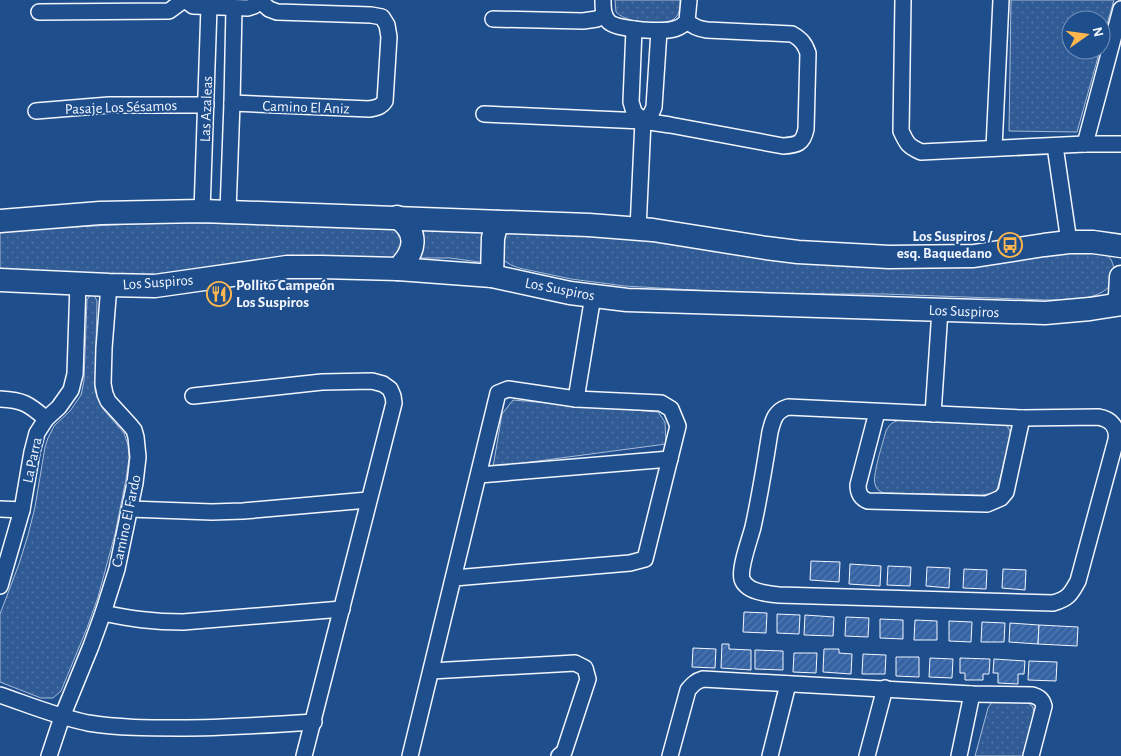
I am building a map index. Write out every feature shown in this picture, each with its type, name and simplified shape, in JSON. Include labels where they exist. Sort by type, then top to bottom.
[{"type":"street","points":[[39,12],[169,11],[184,0],[193,6],[251,8],[260,0]]},
{"type":"street","name":"Camino El Aniz","points":[[232,103],[369,109],[379,107],[385,101],[389,37],[387,25],[382,17],[277,12],[270,9],[260,0]]},
{"type":"street","points":[[484,114],[643,121],[783,146],[798,144],[804,136],[806,129],[808,53],[806,47],[798,37],[792,34],[707,30],[691,26],[687,21],[689,0]]},
{"type":"street","points":[[903,0],[901,131],[910,147],[921,152],[1121,144]]},
{"type":"street","points":[[994,148],[1001,0]]},
{"type":"street","name":"Las Azaleas","points":[[202,211],[209,6]]},
{"type":"street","name":"Las Azaleas","points":[[228,211],[234,8]]},
{"type":"street","points":[[603,8],[610,22],[618,27],[659,30],[676,29],[687,21]]},
{"type":"street","points":[[493,19],[584,21],[597,19],[603,8]]},
{"type":"street","points":[[1085,144],[1121,9]]},
{"type":"street","points":[[634,29],[631,102],[634,112],[643,121]]},
{"type":"street","points":[[638,229],[643,121],[651,114],[654,107],[659,30]]},
{"type":"street","name":"Pasaje Los Sésamos","points":[[36,110],[110,105],[206,105]]},
{"type":"street","points":[[1054,146],[1069,242]]},
{"type":"street","points":[[0,221],[100,213],[202,211],[397,217],[589,225],[653,230],[798,252],[889,257],[974,256],[1069,242],[1093,242],[1118,246],[1121,269]]},
{"type":"street","points":[[397,217],[409,227],[413,242],[408,258],[398,269]]},
{"type":"street","points":[[492,276],[493,238],[497,222]]},
{"type":"street","name":"Los Suspiros","points":[[0,280],[138,286],[168,285],[251,272],[321,267],[398,269],[492,276],[570,293],[626,300],[1045,313],[1076,311],[1120,304]]},
{"type":"street","points":[[1120,304],[1121,277]]},
{"type":"street","name":"La Parra","points":[[0,586],[22,510],[37,433],[46,419],[60,407],[71,390],[73,383],[75,374],[78,283]]},
{"type":"street","name":"Camino El Fardo","points":[[48,756],[103,613],[117,569],[136,483],[138,457],[134,430],[108,401],[103,384],[108,285]]},
{"type":"street","points":[[576,399],[593,296]]},
{"type":"street","points":[[933,414],[940,310]]},
{"type":"street","points":[[193,396],[322,382],[372,382],[383,384],[390,389],[393,396],[394,403],[304,756]]},
{"type":"street","points":[[410,756],[498,393],[508,390],[576,399],[661,403],[671,409],[678,426],[645,559],[630,563],[454,578]]},
{"type":"street","points":[[0,399],[26,404],[46,419]]},
{"type":"street","points":[[788,407],[933,414],[1022,418],[1098,417],[1112,422],[1117,434],[1078,581],[1071,593],[1061,601],[1053,603],[779,595],[749,588],[745,585],[742,578],[742,568],[753,528],[770,432],[774,417],[778,412],[788,407]]},
{"type":"street","points":[[877,412],[858,485],[858,492],[862,498],[868,501],[987,504],[1002,498],[1006,492],[1022,418]]},
{"type":"street","points":[[479,475],[670,459]]},
{"type":"street","points":[[130,509],[212,512],[243,511],[368,500]]},
{"type":"street","points":[[0,509],[22,510]]},
{"type":"street","points":[[103,613],[136,620],[183,622],[226,620],[342,609]]},
{"type":"street","points":[[431,671],[575,663],[585,668],[588,679],[564,752],[559,756]]},
{"type":"street","points":[[670,756],[688,690],[698,680],[703,679],[1039,696],[1044,706],[1031,756]]},
{"type":"street","points":[[770,756],[788,684]]},
{"type":"street","points":[[868,756],[885,688]]},
{"type":"street","points":[[959,756],[972,694]]},
{"type":"street","points":[[0,695],[62,717],[116,726],[149,728],[233,727],[314,722]]},
{"type":"shaded area","points":[[615,0],[680,0],[680,8],[679,13],[671,21],[660,23],[640,22],[630,20],[616,12]]},
{"type":"shaded area","points":[[1011,0],[1114,0],[1111,10],[1061,10],[1061,60],[1097,60],[1077,132],[1009,131]]},
{"type":"shaded area","points":[[187,223],[389,227],[407,233],[402,257],[146,277],[0,272],[0,231]]},
{"type":"shaded area","points":[[415,225],[491,228],[486,263],[450,258],[414,258]]},
{"type":"shaded area","points":[[581,229],[840,264],[1105,252],[1112,261],[1114,272],[1112,282],[1107,289],[1098,294],[1077,299],[1046,300],[884,294],[761,294],[625,286],[571,279],[519,268],[503,260],[501,252],[506,232]]},
{"type":"shaded area","points":[[90,295],[94,295],[97,301],[95,391],[103,409],[124,433],[128,445],[129,458],[115,534],[98,597],[87,628],[61,691],[53,698],[41,698],[0,682],[0,614],[28,535],[48,438],[54,426],[70,411],[81,395],[84,381],[87,300]]},
{"type":"shaded area","points":[[513,400],[658,412],[665,422],[666,444],[493,467],[502,414]]},
{"type":"shaded area","points":[[902,420],[1005,424],[1009,430],[1010,440],[997,490],[993,493],[982,495],[883,493],[879,491],[874,480],[886,431],[893,423]]},
{"type":"shaded area","points":[[992,702],[1027,702],[1033,707],[1034,715],[1023,756],[975,756],[988,708]]},
{"type":"building","points":[[811,561],[840,562],[839,582],[810,580]]},
{"type":"building","points":[[850,564],[881,566],[880,586],[849,584]]},
{"type":"building","points":[[888,566],[911,567],[910,586],[887,585]]},
{"type":"building","points":[[927,567],[950,568],[949,588],[926,586]]},
{"type":"building","points":[[964,569],[987,570],[986,589],[963,588]]},
{"type":"building","points":[[1003,569],[1026,570],[1025,590],[1002,588]]},
{"type":"building","points":[[744,612],[767,613],[766,633],[743,632]]},
{"type":"building","points":[[777,614],[800,615],[799,634],[777,633]]},
{"type":"building","points":[[805,615],[834,617],[833,636],[804,635]]},
{"type":"building","points":[[846,617],[869,618],[868,637],[845,636]]},
{"type":"building","points":[[880,619],[903,620],[903,639],[880,638]]},
{"type":"building","points":[[915,620],[937,621],[937,640],[914,640]]},
{"type":"building","points":[[949,621],[972,622],[971,642],[949,641]]},
{"type":"building","points":[[982,622],[1005,623],[1004,642],[981,642]]},
{"type":"building","points":[[1010,623],[1039,625],[1038,644],[1009,642]]},
{"type":"building","points":[[1039,625],[1078,627],[1077,646],[1038,644]]},
{"type":"building","points":[[722,644],[729,644],[729,649],[751,650],[751,670],[721,668]]},
{"type":"building","points":[[693,648],[716,649],[715,668],[692,667]]},
{"type":"building","points":[[824,649],[839,649],[839,653],[852,654],[851,674],[823,672]]},
{"type":"building","points":[[755,650],[783,651],[783,670],[755,669]]},
{"type":"building","points":[[794,653],[817,653],[816,673],[793,672]]},
{"type":"building","points":[[863,654],[886,655],[885,674],[862,674]]},
{"type":"building","points":[[896,657],[919,657],[919,677],[896,676]]},
{"type":"building","points":[[930,658],[953,659],[952,678],[929,677]]},
{"type":"building","points":[[960,658],[990,659],[989,674],[983,674],[983,680],[965,680],[965,673],[960,673]]},
{"type":"building","points":[[994,659],[1025,661],[1024,674],[1018,674],[1018,684],[998,683],[998,673],[993,673]]},
{"type":"building","points":[[1029,661],[1057,662],[1056,681],[1028,680]]},
{"type":"place","name":"Los Suspiros / esq. Baquedano","points":[[1010,245]]},
{"type":"place","name":"Pollito Campeón Los Suspiros","points":[[219,294]]}]
